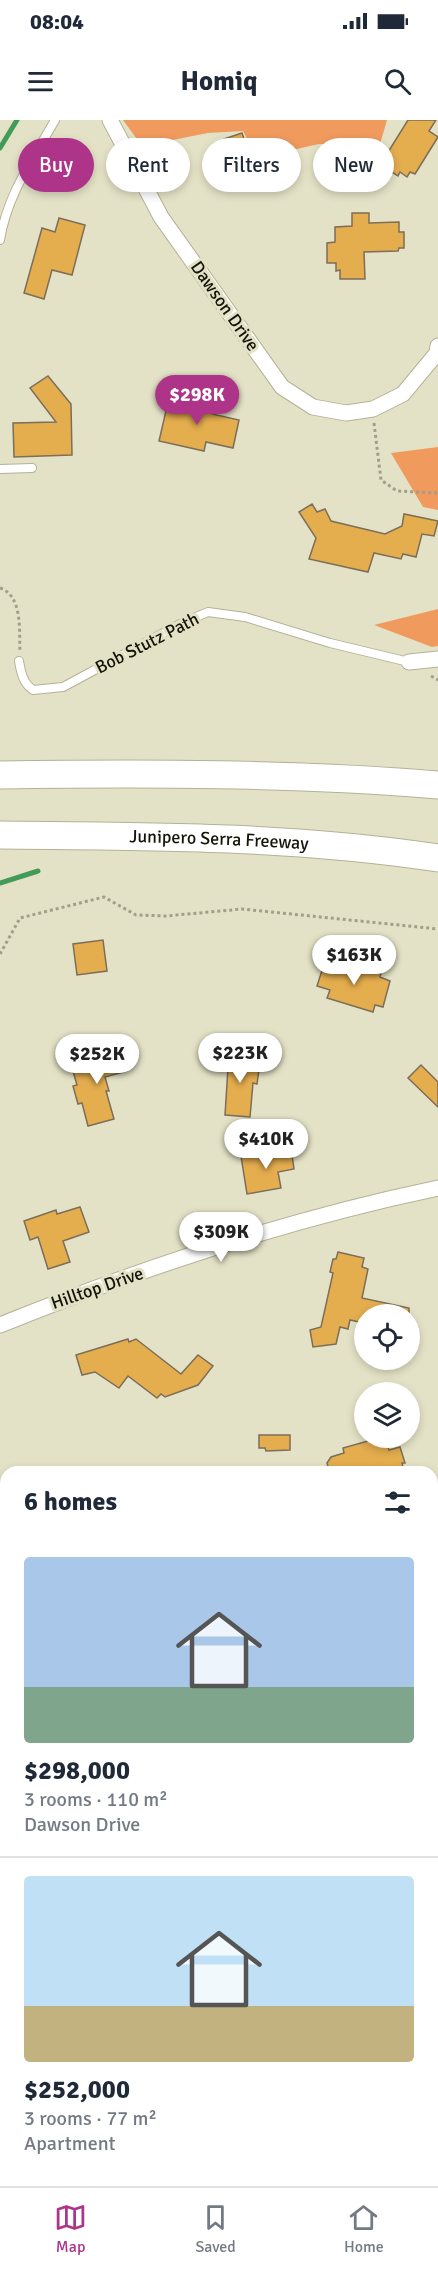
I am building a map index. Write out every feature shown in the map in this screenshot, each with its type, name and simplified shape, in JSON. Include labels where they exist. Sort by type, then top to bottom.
[{"type":"highway","points":[[0,763],[86,774]]},
{"type":"highway","points":[[0,775],[288,777],[438,785]]},
{"type":"highway","name":"Junipero Serra Freeway","points":[[0,835],[198,838],[304,843],[438,858]]},
{"type":"street","name":"Dawson Drive","points":[[110,120],[161,217],[282,387],[313,407],[346,413],[373,409],[403,394],[437,353],[438,346]]},
{"type":"street","points":[[409,662],[438,659]]},
{"type":"street","name":"Hilltop Drive","points":[[0,1324],[74,1295],[260,1233],[381,1200],[438,1188]]},
{"type":"lane","points":[[0,240],[2,224],[12,195],[55,120]]},
{"type":"lane","points":[[0,469],[32,468]]},
{"type":"lane","name":"Bob Stutz Path","points":[[20,662],[22,675],[28,687],[33,690],[63,687],[184,622],[208,612],[245,617],[330,643],[409,662]]},
{"type":"path","points":[[373,409],[381,480],[397,491],[438,493]]},
{"type":"path","points":[[0,588],[4,589],[13,599],[18,614],[20,662]]},
{"type":"path","points":[[0,954],[20,918],[104,897],[136,915],[166,916],[242,909],[438,929]]},
{"type":"shaded area","points":[[123,120],[387,120],[382,138],[313,138],[313,145],[301,148],[301,138],[247,138],[243,131],[208,133],[183,138],[136,138]]},
{"type":"shaded area","points":[[438,447],[438,510],[423,507],[391,453]]},
{"type":"shaded area","points":[[438,609],[438,646],[432,647],[374,625]]},
{"type":"building","points":[[408,120],[436,120],[429,131],[438,137],[415,174],[410,172],[407,177],[400,172],[398,176],[394,174],[394,142]]},
{"type":"building","points":[[242,133],[244,138],[227,138]]},
{"type":"building","points":[[352,213],[369,213],[369,223],[399,222],[399,232],[404,232],[404,248],[399,248],[398,251],[364,252],[365,279],[340,279],[340,270],[336,271],[336,263],[327,263],[327,243],[335,242],[335,227],[352,226]]},
{"type":"building","points":[[59,218],[85,225],[72,275],[52,270],[44,299],[24,293],[42,228],[55,232]]},
{"type":"building","points":[[48,376],[71,404],[72,455],[14,457],[13,423],[56,422],[30,388]]},
{"type":"building","points":[[169,398],[213,408],[212,414],[239,420],[233,448],[206,442],[204,451],[159,441]]},
{"type":"building","points":[[312,504],[317,512],[325,509],[331,521],[385,534],[402,526],[404,514],[438,521],[434,536],[422,534],[416,557],[403,554],[401,559],[374,553],[368,572],[309,559],[316,538],[299,512]]},
{"type":"building","points":[[103,940],[107,971],[77,975],[73,944]]},
{"type":"building","points":[[325,961],[359,969],[359,966],[381,973],[380,977],[390,981],[383,1007],[375,1005],[373,1012],[327,998],[330,990],[317,986]]},
{"type":"building","points":[[122,1050],[127,1071],[105,1077],[109,1091],[106,1091],[114,1119],[88,1126],[82,1103],[78,1104],[73,1086],[77,1085],[71,1064]]},
{"type":"building","points":[[229,1052],[255,1054],[254,1069],[259,1069],[257,1084],[253,1083],[250,1117],[225,1115]]},
{"type":"building","points":[[421,1065],[438,1082],[438,1107],[408,1078]]},
{"type":"building","points":[[291,1148],[294,1169],[278,1172],[281,1188],[247,1194],[241,1156]]},
{"type":"building","points":[[80,1207],[89,1232],[63,1241],[70,1262],[48,1269],[38,1237],[30,1240],[24,1221],[56,1210],[57,1214]]},
{"type":"building","points":[[338,1252],[364,1258],[362,1267],[368,1269],[362,1298],[390,1304],[354,1304],[354,1321],[350,1320],[348,1329],[340,1327],[336,1344],[313,1347],[310,1330],[321,1327],[333,1273],[330,1272],[333,1259],[336,1259]]},
{"type":"building","points":[[128,1339],[129,1342],[136,1339],[181,1374],[198,1355],[213,1366],[198,1385],[165,1397],[161,1394],[157,1398],[128,1376],[119,1388],[95,1372],[82,1375],[76,1355]]},
{"type":"building","points":[[259,1435],[290,1435],[290,1450],[266,1451],[265,1448],[259,1448]]},
{"type":"building","points":[[354,1445],[354,1448],[388,1448],[389,1450],[400,1448],[405,1463],[402,1463],[403,1466],[328,1466],[331,1457],[344,1453],[343,1448]]},
{"type":"waterway","points":[[0,148],[17,120]]},
{"type":"waterway","points":[[0,883],[38,871]]}]
